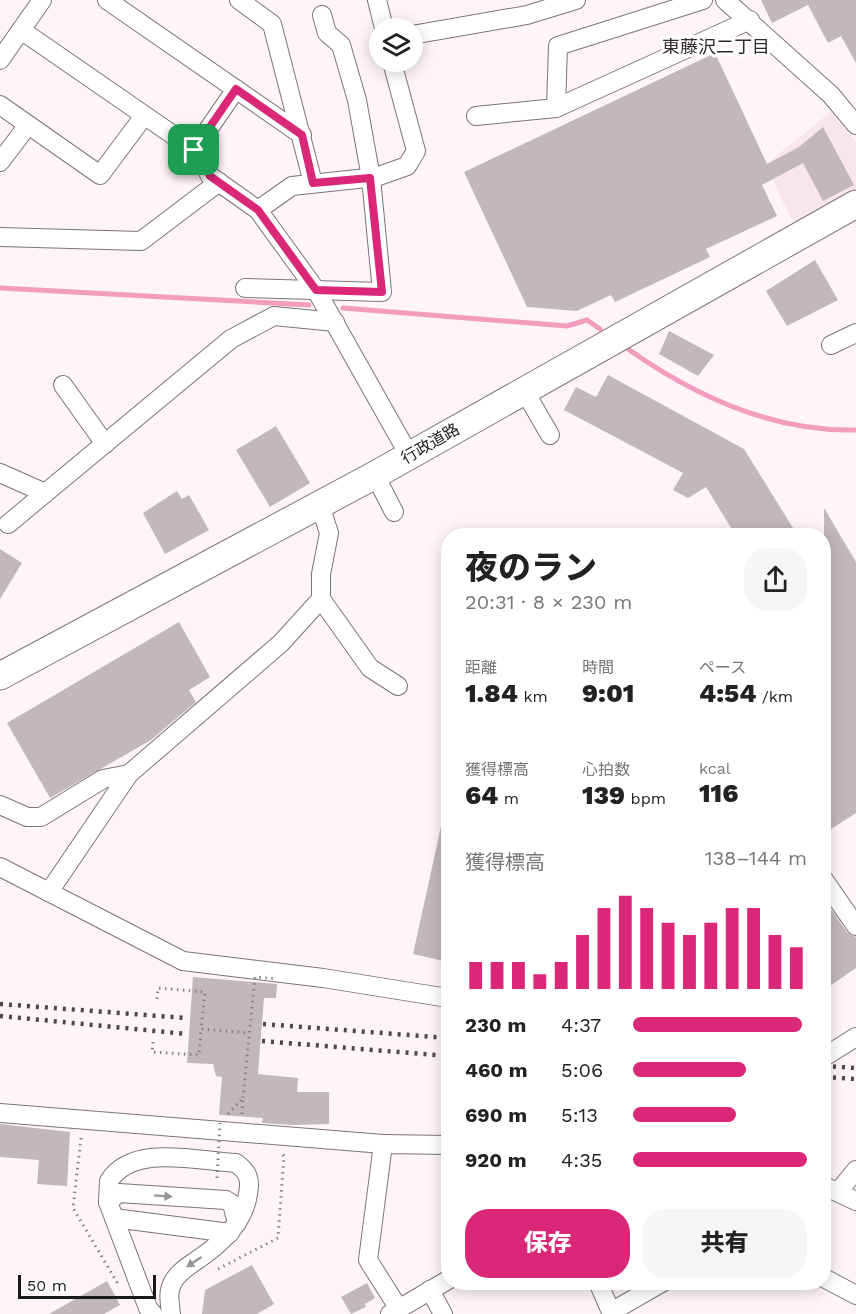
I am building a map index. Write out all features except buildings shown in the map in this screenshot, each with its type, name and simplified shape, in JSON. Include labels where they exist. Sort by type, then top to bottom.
[{"type":"highway","name":"行政道路","points":[[0,676],[375,475],[856,204]]},
{"type":"street","points":[[0,60],[42,0]]},
{"type":"street","points":[[107,0],[302,135]]},
{"type":"street","points":[[238,0],[272,24],[313,183]]},
{"type":"street","points":[[377,0],[382,18]]},
{"type":"street","points":[[423,33],[527,15],[576,0]]},
{"type":"street","points":[[556,108],[558,46],[703,0]]},
{"type":"street","points":[[725,0],[831,95],[856,125]]},
{"type":"street","points":[[246,288],[382,292],[370,178],[357,100],[341,45],[327,33],[322,15]]},
{"type":"street","points":[[476,116],[556,108],[750,20]]},
{"type":"street","points":[[21,30],[199,153],[210,176],[258,210],[316,290],[409,455]]},
{"type":"street","points":[[258,210],[292,186],[370,178],[407,166],[416,151],[395,72]]},
{"type":"street","points":[[194,150],[236,89]]},
{"type":"street","points":[[0,105],[100,176],[144,116]]},
{"type":"street","points":[[0,162],[28,125]]},
{"type":"street","points":[[0,237],[141,242],[219,182]]},
{"type":"street","points":[[8,524],[239,335],[274,316],[335,322]]},
{"type":"street","points":[[831,345],[856,333]]},
{"type":"street","points":[[63,385],[105,444]]},
{"type":"street","points":[[524,390],[550,435]]},
{"type":"street","points":[[0,472],[45,493]]},
{"type":"street","points":[[375,475],[394,512]]},
{"type":"street","points":[[320,505],[329,533],[321,574],[321,599],[370,668],[398,686]]},
{"type":"street","points":[[49,892],[129,774],[281,644],[321,599]]},
{"type":"street","points":[[0,805],[27,817],[41,817],[103,779],[129,774]]},
{"type":"street","points":[[0,867],[183,961],[323,978],[441,997]]},
{"type":"street","points":[[831,890],[856,926]]},
{"type":"street","points":[[831,1050],[856,1037]]},
{"type":"street","points":[[0,1113],[383,1144],[441,1145]]},
{"type":"street","points":[[383,1144],[368,1260],[394,1311],[441,1284]]},
{"type":"street","points":[[146,1312],[111,1210],[109,1181],[115,1172],[127,1162],[144,1157],[236,1163],[247,1171],[250,1182],[247,1201],[233,1228],[214,1248],[183,1269],[173,1281],[169,1293],[171,1314]]},
{"type":"street","points":[[856,1170],[831,1189],[856,1201]]},
{"type":"street","points":[[111,1210],[119,1193],[226,1200],[232,1204],[233,1228]]},
{"type":"street","points":[[111,1210],[233,1228]]},
{"type":"street","points":[[831,1282],[856,1295]]},
{"type":"street","points":[[429,1290],[443,1314]]},
{"type":"street","points":[[601,1290],[611,1313],[650,1290]]},
{"type":"path","points":[[242,1124],[255,977],[277,979]]},
{"type":"path","points":[[153,1042],[152,1052],[199,1055],[205,992],[158,988],[157,999]]},
{"type":"path","points":[[201,1029],[249,1033]]},
{"type":"path","points":[[217,1178],[220,1123],[243,1098]]},
{"type":"shaded area","points":[[831,112],[856,143],[856,192],[795,226],[765,165]]},
{"type":"waterway","points":[[0,288],[309,305]]},
{"type":"waterway","points":[[343,308],[567,326],[587,320],[600,329]]},
{"type":"waterway","points":[[628,349],[680,382],[736,408],[794,425],[856,430]]},
{"type":"railway","points":[[0,1004],[186,1018]]},
{"type":"railway","points":[[0,1016],[187,1034]]},
{"type":"railway","points":[[263,1024],[441,1037]]},
{"type":"railway","points":[[262,1041],[441,1055]]},
{"type":"railway","points":[[831,1066],[856,1068]]},
{"type":"railway","points":[[831,1077],[856,1079]]},
{"type":"district","name":"東藤沢二丁目","points":[[716,47]]},
{"type":"route","points":[[236,89],[302,135],[313,183],[370,178],[382,292],[316,290],[258,210],[210,176],[199,153],[194,150],[236,89]]}]
